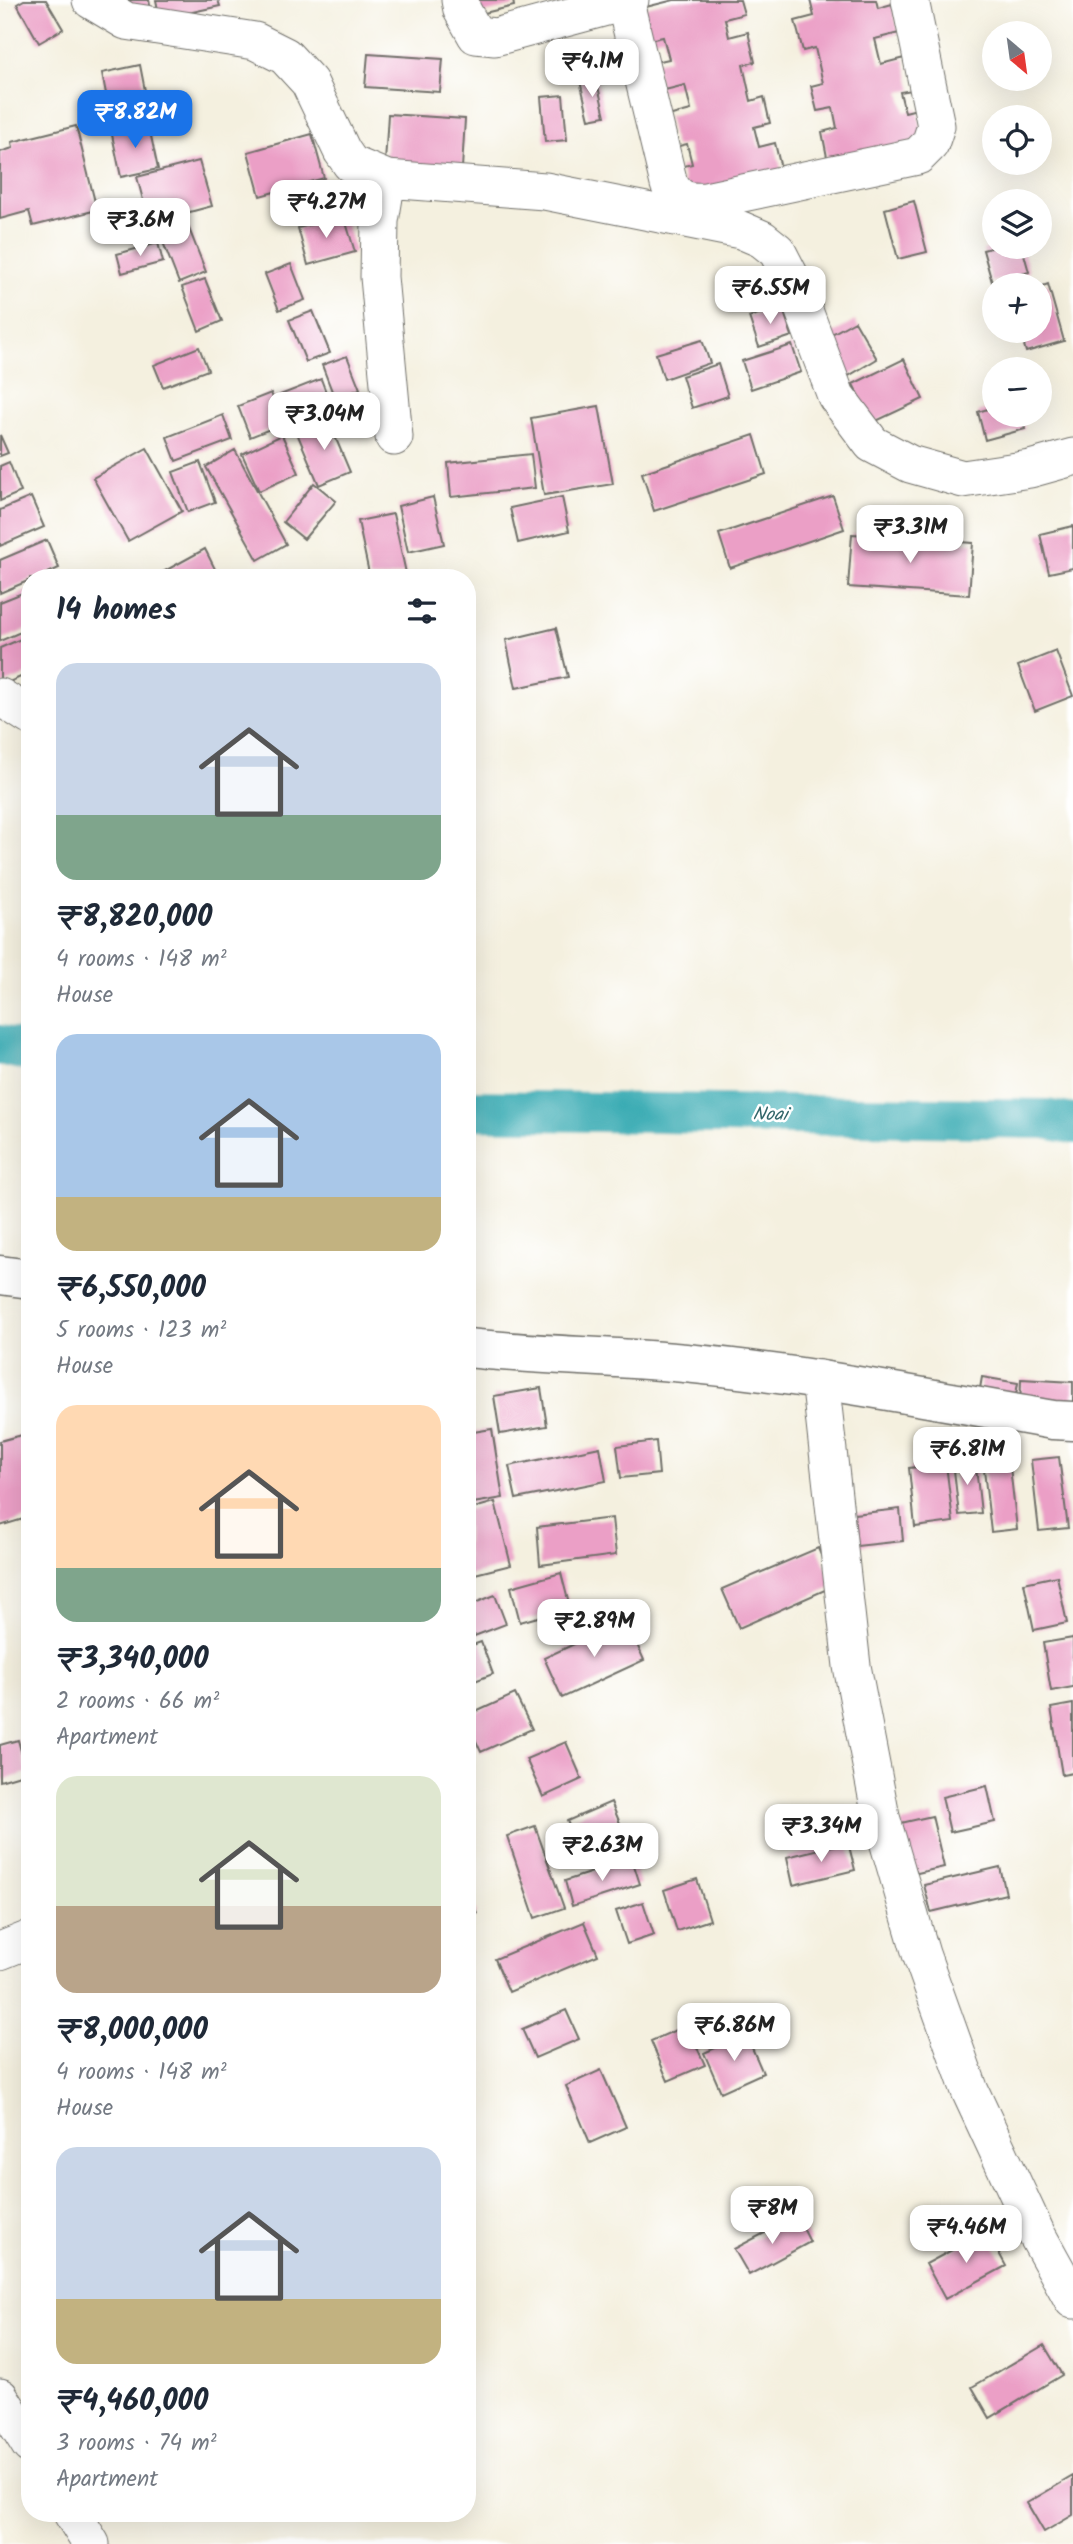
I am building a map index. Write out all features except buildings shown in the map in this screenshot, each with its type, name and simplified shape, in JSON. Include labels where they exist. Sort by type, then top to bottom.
[{"type":"street","points":[[91,0],[126,20],[255,41],[285,56],[309,82],[351,164],[387,179],[545,191],[741,230],[762,240],[777,251],[794,284],[836,396],[872,444],[910,464],[963,478],[1030,469],[1073,457]]},
{"type":"street","points":[[460,0],[462,10],[476,35],[495,37],[627,1],[669,184],[677,196],[687,202],[705,201],[918,156],[930,144],[936,126],[910,0]]},
{"type":"street","points":[[387,179],[380,221],[379,257],[394,437]]},
{"type":"street","points":[[0,697],[21,710]]},
{"type":"street","points":[[0,1275],[21,1278]]},
{"type":"street","points":[[476,1349],[693,1364],[820,1379],[1052,1420],[1073,1421]]},
{"type":"street","points":[[820,1379],[852,1666],[881,1817],[921,1954],[970,2091],[1037,2235],[1073,2300]]},
{"type":"street","points":[[0,1951],[21,1943]]},
{"type":"street","points":[[0,2397],[21,2431]]},
{"type":"street","points":[[78,2522],[91,2544]]},
{"type":"waterway","name":"Noai","points":[[0,1045],[21,1050]]},
{"type":"waterway","name":"Noai","points":[[476,1110],[1046,1119],[1073,1124]]}]
